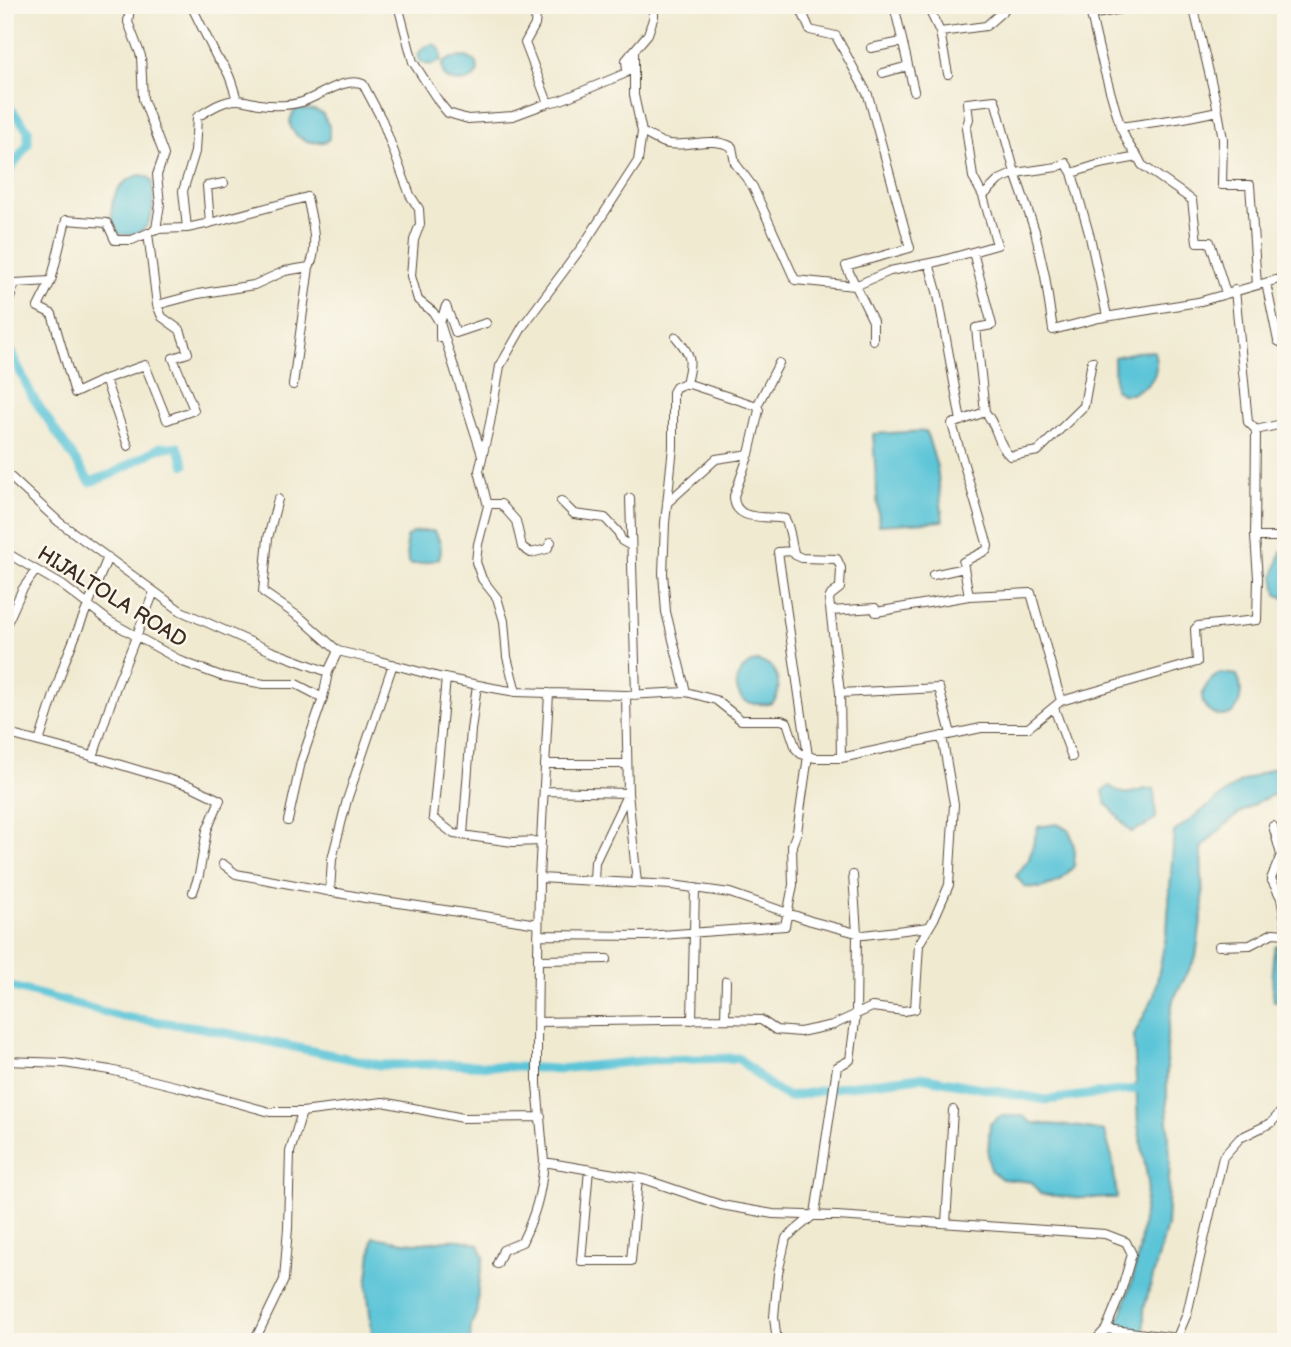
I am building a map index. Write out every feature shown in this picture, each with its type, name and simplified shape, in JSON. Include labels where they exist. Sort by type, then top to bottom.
[{"type":"street","points":[[191,5],[217,58],[224,64],[237,100]]},
{"type":"street","points":[[398,5],[413,62],[448,113],[468,119],[513,116],[624,74],[627,71],[626,60],[629,54],[652,26],[654,5]]},
{"type":"street","points":[[537,5],[535,25],[525,43],[548,103]]},
{"type":"street","points":[[799,5],[810,30],[836,36],[868,95],[910,248],[846,266],[873,321],[873,340]]},
{"type":"street","points":[[894,5],[914,91]]},
{"type":"street","points":[[928,5],[940,32],[948,74]]},
{"type":"street","points":[[940,32],[986,26],[1004,10],[1003,5]]},
{"type":"street","points":[[278,499],[268,538],[263,592],[302,619],[338,651],[516,692],[636,695],[686,692],[716,700],[741,720],[787,722],[796,750],[808,756],[841,758],[981,729],[1028,729],[1061,701],[1197,662],[1195,629],[1198,626],[1257,620],[1256,430],[1248,422],[1231,292],[1210,242],[1197,242],[1192,200],[1142,165],[1120,127],[1089,5]]},
{"type":"street","points":[[1091,15],[1153,5]]},
{"type":"street","points":[[1193,5],[1223,139],[1222,185],[1250,185],[1261,284],[1278,341],[1286,345]]},
{"type":"street","points":[[131,6],[128,22],[141,56],[144,99],[164,155],[157,175],[160,204],[152,231],[157,305],[162,317],[180,330],[188,354],[173,358],[194,410],[167,420],[145,365],[75,393],[52,314],[38,307],[51,281],[66,220],[107,223],[115,240],[132,240],[152,231],[210,223],[307,197],[313,223],[314,259],[309,267],[293,385]]},
{"type":"street","points":[[871,48],[902,42]]},
{"type":"street","points":[[516,692],[507,657],[504,621],[497,598],[482,579],[476,562],[488,506],[479,471],[500,366],[523,326],[584,244],[638,161],[642,132],[634,95],[634,51]]},
{"type":"street","points":[[883,73],[908,66]]},
{"type":"street","points":[[187,228],[183,191],[195,152],[197,117],[220,104],[237,100],[286,105],[316,97],[349,81],[363,84],[382,120],[410,195],[419,209],[420,224],[414,240],[411,276],[418,300],[433,312],[440,323],[482,455]]},
{"type":"street","points":[[642,132],[668,144],[704,141],[725,143],[732,147],[735,163],[753,187],[795,280],[855,286],[890,271],[997,245],[983,196],[973,177],[966,128],[969,119],[967,103],[995,100],[1015,173],[1035,231],[1047,288],[1052,330],[1107,317],[1198,302],[1286,277]]},
{"type":"street","points":[[1120,127],[1218,111]]},
{"type":"street","points":[[1072,173],[1100,164],[1138,157]]},
{"type":"street","points":[[983,196],[999,180],[1015,173],[1066,163],[1072,173],[1090,237],[1107,317]]},
{"type":"street","points":[[210,223],[207,186],[224,183]]},
{"type":"street","points":[[973,252],[992,325],[975,328],[985,412],[992,419],[1004,451],[1010,456],[1038,451],[1084,406],[1092,360]]},
{"type":"street","points":[[929,263],[938,295],[961,421]]},
{"type":"street","points":[[157,305],[254,285],[285,271],[309,267]]},
{"type":"street","points":[[5,313],[15,283],[51,281]]},
{"type":"street","points":[[440,338],[440,323],[446,306],[456,333],[486,323]]},
{"type":"street","points":[[676,337],[687,350],[691,365],[685,383]]},
{"type":"street","points":[[5,356],[9,365],[5,368]]},
{"type":"street","points":[[779,363],[757,406],[759,410],[749,454],[734,496],[736,508],[743,514],[785,519],[795,555],[802,558],[837,559],[841,568],[840,588],[830,597],[839,693],[841,758]]},
{"type":"street","points":[[105,379],[128,446]]},
{"type":"street","points":[[686,692],[666,612],[663,573],[673,447],[673,392],[676,387],[685,383],[757,406]]},
{"type":"street","points":[[969,596],[965,560],[988,550],[988,546],[952,424],[985,412]]},
{"type":"street","points":[[1256,430],[1286,423]]},
{"type":"street","points":[[667,503],[716,459],[749,454]]},
{"type":"street","points":[[5,472],[59,522],[181,611],[271,651],[328,672]]},
{"type":"street","points":[[630,498],[636,695]]},
{"type":"street","points":[[561,501],[574,514],[606,518],[622,541],[631,546]]},
{"type":"street","points":[[488,506],[501,504],[516,521],[522,547],[531,553],[547,549],[551,542]]},
{"type":"street","points":[[1255,537],[1286,537]]},
{"type":"street","points":[[538,934],[647,936],[785,926],[793,885],[792,845],[797,832],[808,756],[778,552],[793,551]]},
{"type":"street","name":"HIJALTOLA ROAD","points":[[5,552],[62,585],[109,621],[183,662],[221,676],[264,684],[296,684],[323,698]]},
{"type":"street","points":[[39,742],[65,661],[108,557]]},
{"type":"street","points":[[933,575],[964,568]]},
{"type":"street","points":[[5,628],[22,590],[36,570]]},
{"type":"street","points":[[93,757],[116,687],[154,592]]},
{"type":"street","points":[[831,611],[874,608],[876,612],[969,596],[1031,593],[1061,701]]},
{"type":"street","points":[[288,821],[301,762],[323,698],[328,672],[338,651]]},
{"type":"street","points":[[330,891],[332,859],[347,800],[393,664]]},
{"type":"street","points":[[446,678],[433,818],[454,834],[513,842],[541,841]]},
{"type":"street","points":[[463,835],[477,685]]},
{"type":"street","points":[[537,1023],[761,1020],[776,1030],[800,1032],[832,1025],[872,1007],[904,1011],[915,1009],[919,944],[949,886],[954,804],[939,688],[839,693]]},
{"type":"street","points":[[497,1264],[503,1250],[522,1242],[533,1219],[541,1191],[544,1162],[537,1084],[538,924],[549,693]]},
{"type":"street","points":[[626,695],[628,793],[637,883]]},
{"type":"street","points":[[1054,708],[1072,757]]},
{"type":"street","points":[[5,733],[191,786],[220,800],[207,830],[199,875],[193,892]]},
{"type":"street","points":[[545,764],[627,764]]},
{"type":"street","points":[[544,791],[628,793]]},
{"type":"street","points":[[594,881],[595,862],[628,793]]},
{"type":"street","points":[[1273,827],[1281,855],[1270,879],[1281,898],[1286,927]]},
{"type":"street","points":[[223,864],[236,874],[538,924]]},
{"type":"street","points":[[776,1342],[774,1317],[778,1273],[786,1238],[815,1214],[837,1067],[850,1060],[856,1014],[857,933],[853,875]]},
{"type":"street","points":[[539,878],[637,883],[730,893],[864,935],[929,927]]},
{"type":"street","points":[[692,1020],[695,888]]},
{"type":"street","points":[[1219,946],[1250,945],[1273,933],[1286,934]]},
{"type":"street","points":[[538,960],[607,959]]},
{"type":"street","points":[[725,1019],[726,981]]},
{"type":"street","points":[[5,1061],[64,1063],[110,1070],[270,1112],[302,1112],[383,1102],[463,1118],[541,1117]]},
{"type":"street","points":[[1111,1329],[1176,1340],[1187,1314],[1223,1157],[1240,1138],[1271,1123],[1286,1106]]},
{"type":"street","points":[[946,1223],[953,1110]]},
{"type":"street","points":[[254,1342],[284,1280],[290,1153],[302,1112]]},
{"type":"street","points":[[544,1162],[638,1178],[721,1205],[773,1214],[815,1214],[1105,1234],[1126,1242],[1132,1254],[1111,1329],[1094,1342]]},
{"type":"street","points":[[589,1170],[581,1261],[631,1261],[638,1178]]},
{"type":"water","points":[[433,44],[440,50],[441,60],[431,64],[420,62],[418,54],[424,47]]},
{"type":"water","points":[[466,57],[476,62],[478,70],[474,77],[456,82],[445,76],[443,63],[452,58]]},
{"type":"water","points":[[297,109],[322,113],[329,126],[329,139],[325,142],[311,142],[293,132],[290,123]]},
{"type":"water","points":[[142,175],[152,181],[150,219],[140,232],[119,234],[112,216],[114,198],[124,183]]},
{"type":"water","points":[[1154,351],[1156,369],[1147,385],[1132,394],[1122,394],[1115,389],[1114,357]]},
{"type":"water","points":[[926,431],[937,467],[943,521],[879,525],[873,434]]},
{"type":"water","points":[[419,531],[433,531],[441,548],[439,559],[410,564],[406,538]]},
{"type":"water","points":[[1286,549],[1286,599],[1277,594],[1274,576],[1281,552]]},
{"type":"water","points":[[758,661],[769,665],[777,677],[778,692],[772,703],[746,702],[737,688],[736,683],[743,669]]},
{"type":"water","points":[[1220,673],[1237,675],[1240,685],[1239,703],[1233,712],[1225,716],[1209,711],[1204,704],[1203,695],[1207,684]]},
{"type":"water","points":[[1286,763],[1286,790],[1239,813],[1201,848],[1203,907],[1196,957],[1173,1000],[1167,1036],[1170,1158],[1167,1226],[1144,1309],[1144,1342],[1113,1342],[1139,1251],[1148,1182],[1138,1125],[1134,1035],[1154,996],[1167,931],[1174,832],[1240,782]]},
{"type":"water","points":[[1110,786],[1123,793],[1154,789],[1156,818],[1131,832],[1106,803],[1103,791]]},
{"type":"water","points":[[1057,824],[1070,831],[1075,851],[1074,866],[1060,881],[1041,888],[1025,887],[1016,876],[1029,859],[1038,827]]},
{"type":"water","points":[[1286,941],[1286,1003],[1274,1001],[1272,974],[1275,947]]},
{"type":"water","points":[[1000,1116],[1023,1116],[1032,1123],[1104,1131],[1112,1157],[1117,1198],[1075,1198],[1040,1194],[1032,1182],[1002,1179],[990,1170],[988,1155],[990,1124]]},
{"type":"water","points":[[373,1237],[412,1243],[455,1240],[479,1245],[484,1257],[470,1342],[373,1342],[367,1286]]},
{"type":"waterway","points":[[5,107],[11,109],[28,130],[28,144],[5,173]]},
{"type":"waterway","points":[[5,345],[8,346],[32,396],[90,482],[112,474],[161,447],[178,447],[185,465]]},
{"type":"waterway","points":[[5,985],[123,1017],[198,1027],[380,1065],[449,1064],[559,1069],[652,1060],[738,1058],[770,1086],[788,1097],[840,1087],[921,1077],[1046,1100],[1145,1088]]}]
